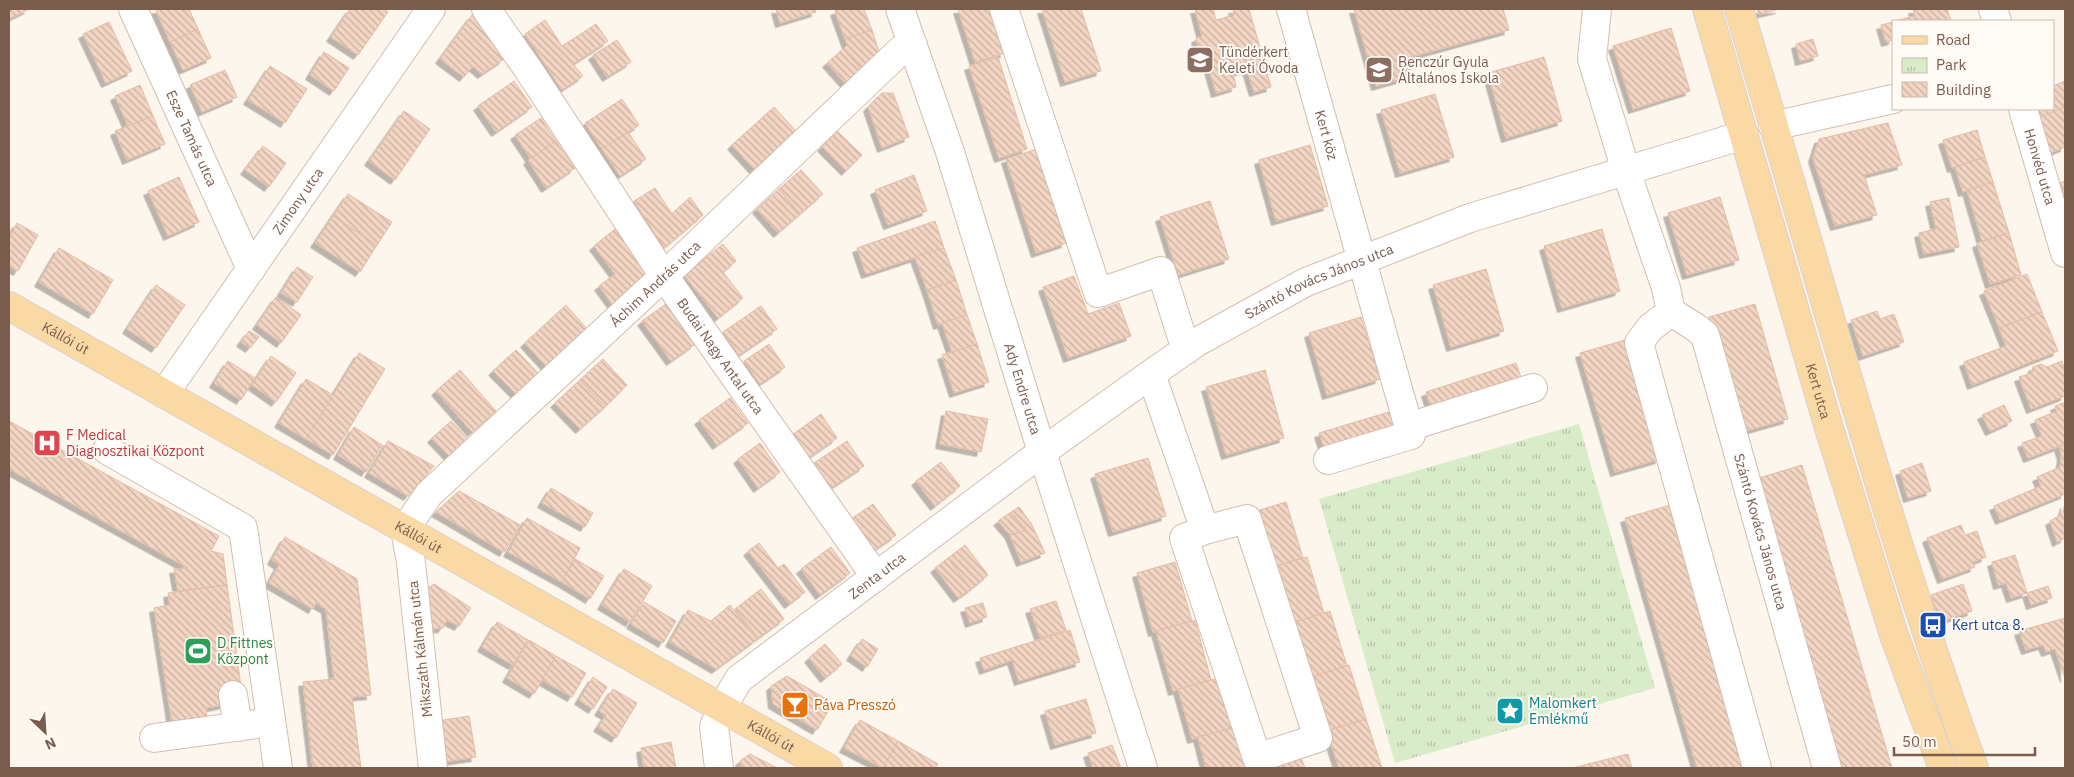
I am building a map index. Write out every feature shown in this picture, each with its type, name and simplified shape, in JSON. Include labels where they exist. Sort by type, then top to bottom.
[{"type":"main road","name":"Kert utca","points":[[1707,9],[1829,428],[1894,635],[1943,768]]},
{"type":"main road","points":[[1738,9],[1859,418],[1941,678],[1974,768]]},
{"type":"main road","name":"Kállói út","points":[[9,306],[828,768]]},
{"type":"street","name":"Esze Tamás utca","points":[[133,9],[251,269]]},
{"type":"street","name":"Zimony utca","points":[[164,394],[431,9]]},
{"type":"street","name":"Budai Nagy Antal utca","points":[[486,9],[528,69],[664,276],[876,577]]},
{"type":"street","name":"Ady Endre utca","points":[[900,9],[950,152],[1042,452],[1143,768]]},
{"type":"street","points":[[1004,9],[1098,293],[1160,271],[1186,350]]},
{"type":"street","name":"Kert köz","points":[[1291,9],[1408,427]]},
{"type":"street","points":[[1597,9],[1592,59],[1626,171],[1666,288],[1671,312],[1650,328],[1639,343],[1757,768]]},
{"type":"street","name":"Áchim András utca","points":[[405,529],[429,494],[664,276],[901,50],[913,45]]},
{"type":"street","points":[[1773,126],[1892,99]]},
{"type":"street","name":"Honvéd utca","points":[[2023,110],[2065,253]]},
{"type":"street","name":"Szántó Kovács János utca","points":[[1042,452],[1186,350],[1306,282],[1470,218],[1744,135]]},
{"type":"street","name":"Szántó Kovács János utca","points":[[1671,312],[1695,327],[1704,336],[1827,768]]},
{"type":"street","points":[[1150,374],[1205,530]]},
{"type":"street","points":[[1328,460],[1411,435],[1408,427],[1533,388]]},
{"type":"street","points":[[107,450],[243,528],[278,768]]},
{"type":"street","name":"Zenta utca","points":[[719,768],[714,727],[721,708],[739,679],[1042,452]]},
{"type":"street","points":[[1246,519],[1318,738],[1258,758],[1184,538],[1205,530],[1246,519]]},
{"type":"street","name":"Mikszáth Kálmán utca","points":[[405,529],[411,563],[433,768]]},
{"type":"street","points":[[233,695],[238,726]]},
{"type":"street","points":[[154,738],[271,722]]},
{"type":"green space","points":[[1579,424],[1655,688],[1395,763],[1319,499]]},
{"type":"building","points":[[9,9],[29,9],[9,19]]},
{"type":"building","points":[[189,9],[198,29],[170,42],[156,10]]},
{"type":"building","points":[[350,9],[383,9],[388,12],[358,55],[331,37]]},
{"type":"building","points":[[776,9],[815,9],[816,12],[780,23]]},
{"type":"building","points":[[841,9],[864,9],[872,30],[845,39],[835,11]]},
{"type":"building","points":[[958,9],[991,9],[1005,53],[975,62]]},
{"type":"building","points":[[1042,9],[1081,9],[1101,71],[1065,82]]},
{"type":"building","points":[[1195,9],[1213,9],[1216,20],[1234,15],[1233,9],[1249,9],[1271,87],[1254,92],[1247,69],[1233,73],[1236,87],[1216,93],[1205,54],[1200,55],[1196,38],[1202,36]]},
{"type":"building","points":[[1354,9],[1503,9],[1509,30],[1407,58],[1412,76],[1376,86]]},
{"type":"building","points":[[1757,9],[1780,9],[1759,14]]},
{"type":"building","points":[[1913,9],[1947,9],[1951,20],[1898,20],[1915,16]]},
{"type":"building","points":[[472,15],[504,59],[482,74],[473,66],[464,77],[440,59]]},
{"type":"building","points":[[545,20],[562,46],[596,24],[608,41],[573,64],[583,76],[562,90],[525,34]]},
{"type":"building","points":[[109,22],[132,71],[106,83],[83,34]]},
{"type":"building","points":[[1892,22],[1892,40],[1886,42],[1881,25]]},
{"type":"building","points":[[1671,28],[1690,91],[1633,109],[1613,46]]},
{"type":"building","points":[[198,29],[211,58],[183,70],[170,42]]},
{"type":"building","points":[[872,30],[880,55],[862,70],[843,49],[847,45],[845,39]]},
{"type":"building","points":[[1813,39],[1818,56],[1800,61],[1796,44]]},
{"type":"building","points":[[617,40],[631,62],[607,77],[593,55]]},
{"type":"building","points":[[843,49],[862,70],[846,84],[827,63]]},
{"type":"building","points":[[324,52],[349,68],[334,91],[310,75]]},
{"type":"building","points":[[998,57],[1027,149],[999,158],[969,66]]},
{"type":"building","points":[[1544,57],[1562,121],[1506,138],[1488,73]]},
{"type":"building","points":[[270,66],[307,89],[285,123],[248,100]]},
{"type":"building","points":[[225,70],[237,97],[202,112],[190,85]]},
{"type":"building","points":[[514,81],[532,107],[496,132],[478,106]]},
{"type":"building","points":[[2065,81],[2065,107],[2033,120],[2030,110],[2054,110],[2054,86]]},
{"type":"building","points":[[140,85],[153,116],[128,126],[115,96]]},
{"type":"building","points":[[882,93],[893,93],[909,137],[882,148],[868,107]]},
{"type":"building","points":[[1435,94],[1454,157],[1400,173],[1381,110]]},
{"type":"building","points":[[622,99],[639,125],[602,149],[585,123]]},
{"type":"building","points":[[774,107],[796,131],[773,152],[751,128]]},
{"type":"building","points":[[2065,107],[2065,147],[2047,154],[2033,120]]},
{"type":"building","points":[[404,111],[430,129],[395,180],[369,161]]},
{"type":"building","points":[[153,116],[165,144],[127,160],[115,131]]},
{"type":"building","points":[[541,118],[556,141],[531,159],[515,135]]},
{"type":"building","points":[[1888,123],[1902,165],[1864,175],[1877,215],[1835,226],[1813,158],[1819,139]]},
{"type":"building","points":[[751,128],[773,152],[754,169],[732,145]]},
{"type":"building","points":[[1977,130],[1985,157],[1952,168],[1943,140]]},
{"type":"building","points":[[837,131],[862,155],[846,171],[822,147]]},
{"type":"building","points":[[628,132],[646,159],[620,176],[602,149]]},
{"type":"building","points":[[556,141],[575,168],[546,188],[528,160]]},
{"type":"building","points":[[1310,145],[1328,206],[1276,221],[1259,160]]},
{"type":"building","points":[[263,146],[286,163],[269,187],[245,170]]},
{"type":"building","points":[[1037,149],[1066,243],[1036,253],[1006,159]]},
{"type":"building","points":[[1985,157],[1993,182],[1963,192],[1955,167]]},
{"type":"building","points":[[801,170],[823,194],[800,214],[779,189]]},
{"type":"building","points":[[914,175],[927,211],[888,225],[875,190]]},
{"type":"building","points":[[179,177],[199,222],[168,236],[148,191]]},
{"type":"building","points":[[2065,181],[2065,197],[2060,183]]},
{"type":"building","points":[[1993,182],[2009,233],[1982,241],[1967,190]]},
{"type":"building","points":[[655,188],[672,214],[690,197],[703,215],[664,248],[634,201]]},
{"type":"building","points":[[779,189],[800,214],[778,233],[757,209]]},
{"type":"building","points":[[348,194],[392,222],[377,245],[333,216]]},
{"type":"building","points":[[1720,197],[1739,260],[1687,275],[1668,213]]},
{"type":"building","points":[[1949,198],[1959,247],[1924,254],[1919,233],[1936,229],[1930,202]]},
{"type":"building","points":[[1210,201],[1229,259],[1178,275],[1160,217]]},
{"type":"building","points":[[333,216],[377,245],[360,272],[315,243]]},
{"type":"building","points":[[935,221],[944,248],[866,274],[857,248]]},
{"type":"building","points":[[17,223],[38,235],[18,271],[9,266],[9,238]]},
{"type":"building","points":[[615,229],[651,277],[613,305],[599,286],[615,274],[594,246]]},
{"type":"building","points":[[1602,229],[1620,291],[1562,308],[1544,246]]},
{"type":"building","points":[[2009,233],[2021,275],[1990,284],[1977,243]]},
{"type":"building","points":[[723,244],[736,261],[723,272],[743,298],[718,318],[684,275]]},
{"type":"building","points":[[59,248],[113,280],[93,314],[39,282]]},
{"type":"building","points":[[944,248],[956,280],[927,290],[915,257]]},
{"type":"building","points":[[297,267],[313,277],[297,302],[281,293]]},
{"type":"building","points":[[1486,269],[1504,331],[1451,347],[1433,285]]},
{"type":"building","points":[[2027,274],[2042,312],[1999,328],[1984,291]]},
{"type":"building","points":[[1074,276],[1088,314],[1119,303],[1131,336],[1068,358],[1043,287]]},
{"type":"building","points":[[956,280],[967,315],[938,325],[927,290]]},
{"type":"building","points":[[156,285],[185,305],[156,348],[127,329]]},
{"type":"building","points":[[276,297],[301,315],[281,343],[257,325]]},
{"type":"building","points":[[666,304],[695,344],[671,361],[642,321]]},
{"type":"building","points":[[1755,304],[1788,419],[1742,432],[1709,317]]},
{"type":"building","points":[[566,305],[588,330],[547,367],[525,343]]},
{"type":"building","points":[[761,306],[777,329],[739,355],[723,332]]},
{"type":"building","points":[[1877,311],[1880,319],[1894,314],[1904,342],[1863,356],[1851,320]]},
{"type":"building","points":[[2042,312],[2058,351],[1972,385],[1964,362],[2006,346],[1999,328]]},
{"type":"building","points":[[967,315],[977,344],[952,352],[942,323]]},
{"type":"building","points":[[1361,317],[1380,379],[1327,395],[1309,333]]},
{"type":"building","points":[[249,331],[259,337],[250,348],[241,342]]},
{"type":"building","points":[[1625,340],[1660,459],[1615,472],[1580,353]]},
{"type":"building","points":[[769,344],[785,367],[760,384],[744,361]]},
{"type":"building","points":[[977,344],[989,382],[954,393],[942,355]]},
{"type":"building","points":[[516,350],[539,374],[517,395],[493,371]]},
{"type":"building","points":[[359,353],[385,369],[333,455],[306,439]]},
{"type":"building","points":[[271,356],[296,373],[276,402],[252,385]]},
{"type":"building","points":[[603,359],[627,385],[605,407],[580,380]]},
{"type":"building","points":[[228,361],[255,378],[241,400],[214,383]]},
{"type":"building","points":[[2062,361],[2065,371],[2065,396],[2031,409],[2019,377],[2032,373],[2033,367],[2041,364],[2047,367]]},
{"type":"building","points":[[1516,363],[1523,383],[1432,411],[1426,392]]},
{"type":"building","points":[[460,370],[496,411],[472,432],[436,391]]},
{"type":"building","points":[[1265,370],[1284,438],[1226,455],[1206,387]]},
{"type":"building","points":[[306,379],[333,395],[306,439],[279,423]]},
{"type":"building","points":[[580,380],[605,407],[580,429],[555,403]]},
{"type":"building","points":[[730,398],[748,423],[717,445],[699,420]]},
{"type":"building","points":[[2065,402],[2065,444],[2028,458],[2022,443],[2042,436],[2035,420],[2057,411],[2055,406]]},
{"type":"building","points":[[2004,405],[2012,421],[1990,431],[1982,415]]},
{"type":"building","points":[[946,411],[988,419],[981,452],[940,444]]},
{"type":"building","points":[[1392,411],[1399,431],[1326,454],[1319,433]]},
{"type":"building","points":[[821,414],[837,438],[808,458],[792,435]]},
{"type":"building","points":[[9,421],[219,536],[211,551],[223,554],[227,585],[178,591],[174,569],[188,568],[9,469]]},
{"type":"building","points":[[451,421],[470,441],[451,458],[432,438]]},
{"type":"building","points":[[354,427],[382,445],[366,472],[338,455]]},
{"type":"building","points":[[388,441],[434,466],[408,496],[369,473]]},
{"type":"building","points":[[847,441],[864,466],[828,490],[811,465]]},
{"type":"building","points":[[760,443],[780,472],[758,488],[738,459]]},
{"type":"building","points":[[2065,444],[2065,494],[2000,520],[1994,506],[2041,486],[2037,477],[2060,467],[2062,456],[2059,447]]},
{"type":"building","points":[[1148,458],[1166,516],[1113,532],[1095,474]]},
{"type":"building","points":[[941,462],[960,486],[935,506],[916,481]]},
{"type":"building","points":[[1922,463],[1931,491],[1908,498],[1900,471]]},
{"type":"building","points":[[1802,465],[1892,768],[1842,768],[1756,479]]},
{"type":"building","points":[[551,488],[593,513],[585,527],[542,503]]},
{"type":"building","points":[[459,491],[520,525],[504,552],[436,512]]},
{"type":"building","points":[[1286,502],[1303,558],[1267,569],[1250,513]]},
{"type":"building","points":[[873,504],[896,535],[873,551],[851,519]]},
{"type":"building","points":[[1674,504],[1750,768],[1697,768],[1625,518]]},
{"type":"building","points":[[2065,504],[2065,538],[2057,542],[2050,521],[2062,514]]},
{"type":"building","points":[[1019,507],[1031,523],[1045,553],[1021,562],[1010,535],[1026,530],[1011,512]]},
{"type":"building","points":[[1011,512],[1026,530],[1010,535],[998,521]]},
{"type":"building","points":[[527,518],[580,548],[562,582],[508,552]]},
{"type":"building","points":[[1961,525],[1965,535],[1977,531],[1986,557],[1973,562],[1975,567],[1942,579],[1927,538]]},
{"type":"building","points":[[285,537],[357,579],[371,695],[352,697],[361,768],[313,768],[303,682],[334,679],[326,609],[316,603],[313,609],[269,583],[279,565],[272,560]]},
{"type":"building","points":[[759,543],[778,568],[784,564],[805,592],[789,604],[748,551]]},
{"type":"building","points":[[965,545],[988,575],[971,589],[948,558]]},
{"type":"building","points":[[831,547],[850,573],[820,595],[801,569]]},
{"type":"building","points":[[2015,555],[2027,593],[2011,598],[2006,583],[1998,585],[1992,562]]},
{"type":"building","points":[[1307,557],[1324,613],[1289,624],[1269,568]]},
{"type":"building","points":[[948,558],[971,589],[958,598],[935,568]]},
{"type":"building","points":[[575,559],[604,576],[590,599],[562,582]]},
{"type":"building","points":[[1175,562],[1192,621],[1153,632],[1137,573]]},
{"type":"building","points":[[624,569],[652,586],[630,622],[602,605]]},
{"type":"building","points":[[434,584],[471,608],[459,626],[447,620],[443,628],[429,629],[422,592]]},
{"type":"building","points":[[1963,584],[1972,611],[1940,622],[1931,595]]},
{"type":"building","name":"D Fittnes Központ","points":[[227,585],[242,694],[222,705],[206,708],[207,718],[172,723],[154,608],[170,605],[168,593]]},
{"type":"building","points":[[2048,586],[2052,598],[2031,605],[2027,593]]},
{"type":"building","points":[[761,589],[784,619],[758,638],[735,609]]},
{"type":"building","points":[[1056,601],[1066,630],[1040,638],[1030,609]]},
{"type":"building","points":[[644,602],[676,621],[663,643],[631,624]]},
{"type":"building","points":[[983,603],[987,617],[970,623],[965,608]]},
{"type":"building","points":[[730,605],[757,639],[716,669],[670,642],[688,610],[711,621]]},
{"type":"building","points":[[1330,611],[1347,666],[1306,679],[1289,624]]},
{"type":"building","points":[[2065,618],[2065,678],[2055,649],[2046,652],[2043,645],[2026,650],[2019,631]]},
{"type":"building","points":[[1195,620],[1211,680],[1173,691],[1156,631]]},
{"type":"building","points":[[497,622],[528,640],[513,665],[482,647]]},
{"type":"building","points":[[1070,630],[1080,662],[1019,681],[1012,660],[984,670],[980,658]]},
{"type":"building","points":[[862,639],[878,649],[867,667],[851,656]]},
{"type":"building","points":[[529,640],[556,656],[534,694],[507,678]]},
{"type":"building","points":[[825,644],[842,664],[825,678],[809,658]]},
{"type":"building","points":[[556,656],[586,673],[572,697],[542,680]]},
{"type":"building","points":[[1349,665],[1366,719],[1326,731],[1309,678]]},
{"type":"building","points":[[787,676],[833,703],[817,730],[773,704],[771,686]]},
{"type":"building","points":[[593,677],[607,687],[593,709],[579,700]]},
{"type":"building","points":[[1218,678],[1232,728],[1192,739],[1178,689]]},
{"type":"building","points":[[613,689],[637,703],[616,738],[598,727],[606,715],[599,711]]},
{"type":"building","points":[[1086,699],[1096,733],[1055,745],[1045,711]]},
{"type":"building","points":[[469,716],[476,757],[443,762],[437,721]]},
{"type":"building","points":[[1366,719],[1382,768],[1339,768],[1327,731]]},
{"type":"building","points":[[860,720],[898,741],[883,768],[844,748]]},
{"type":"building","points":[[1237,727],[1248,768],[1206,768],[1198,737]]},
{"type":"building","points":[[898,741],[938,764],[935,768],[883,768]]},
{"type":"building","points":[[671,742],[676,768],[644,768],[641,748]]},
{"type":"building","points":[[1112,745],[1121,768],[1093,768],[1088,753]]},
{"type":"building","points":[[750,754],[777,768],[742,768],[740,761]]},
{"type":"building","points":[[1628,754],[1632,768],[1610,768],[1608,759]]},
{"type":"building","points":[[1300,755],[1305,768],[1258,768]]},
{"type":"building","points":[[1608,759],[1610,768],[1572,768]]},
{"type":"place","name":"Tündérkert Keleti Óvoda","points":[[1200,60]]},
{"type":"place","name":"Benczúr Gyula Általános Iskola","points":[[1379,70]]},
{"type":"place","name":"F Medical Diagnosztikai Központ","points":[[47,443]]},
{"type":"place","name":"Kert utca 8.","points":[[1933,625]]},
{"type":"place","name":"D Fittnes Központ","points":[[198,651]]},
{"type":"place","name":"Páva Presszó","points":[[795,705]]},
{"type":"place","name":"Malomkert Emlékmű","points":[[1510,711]]}]
